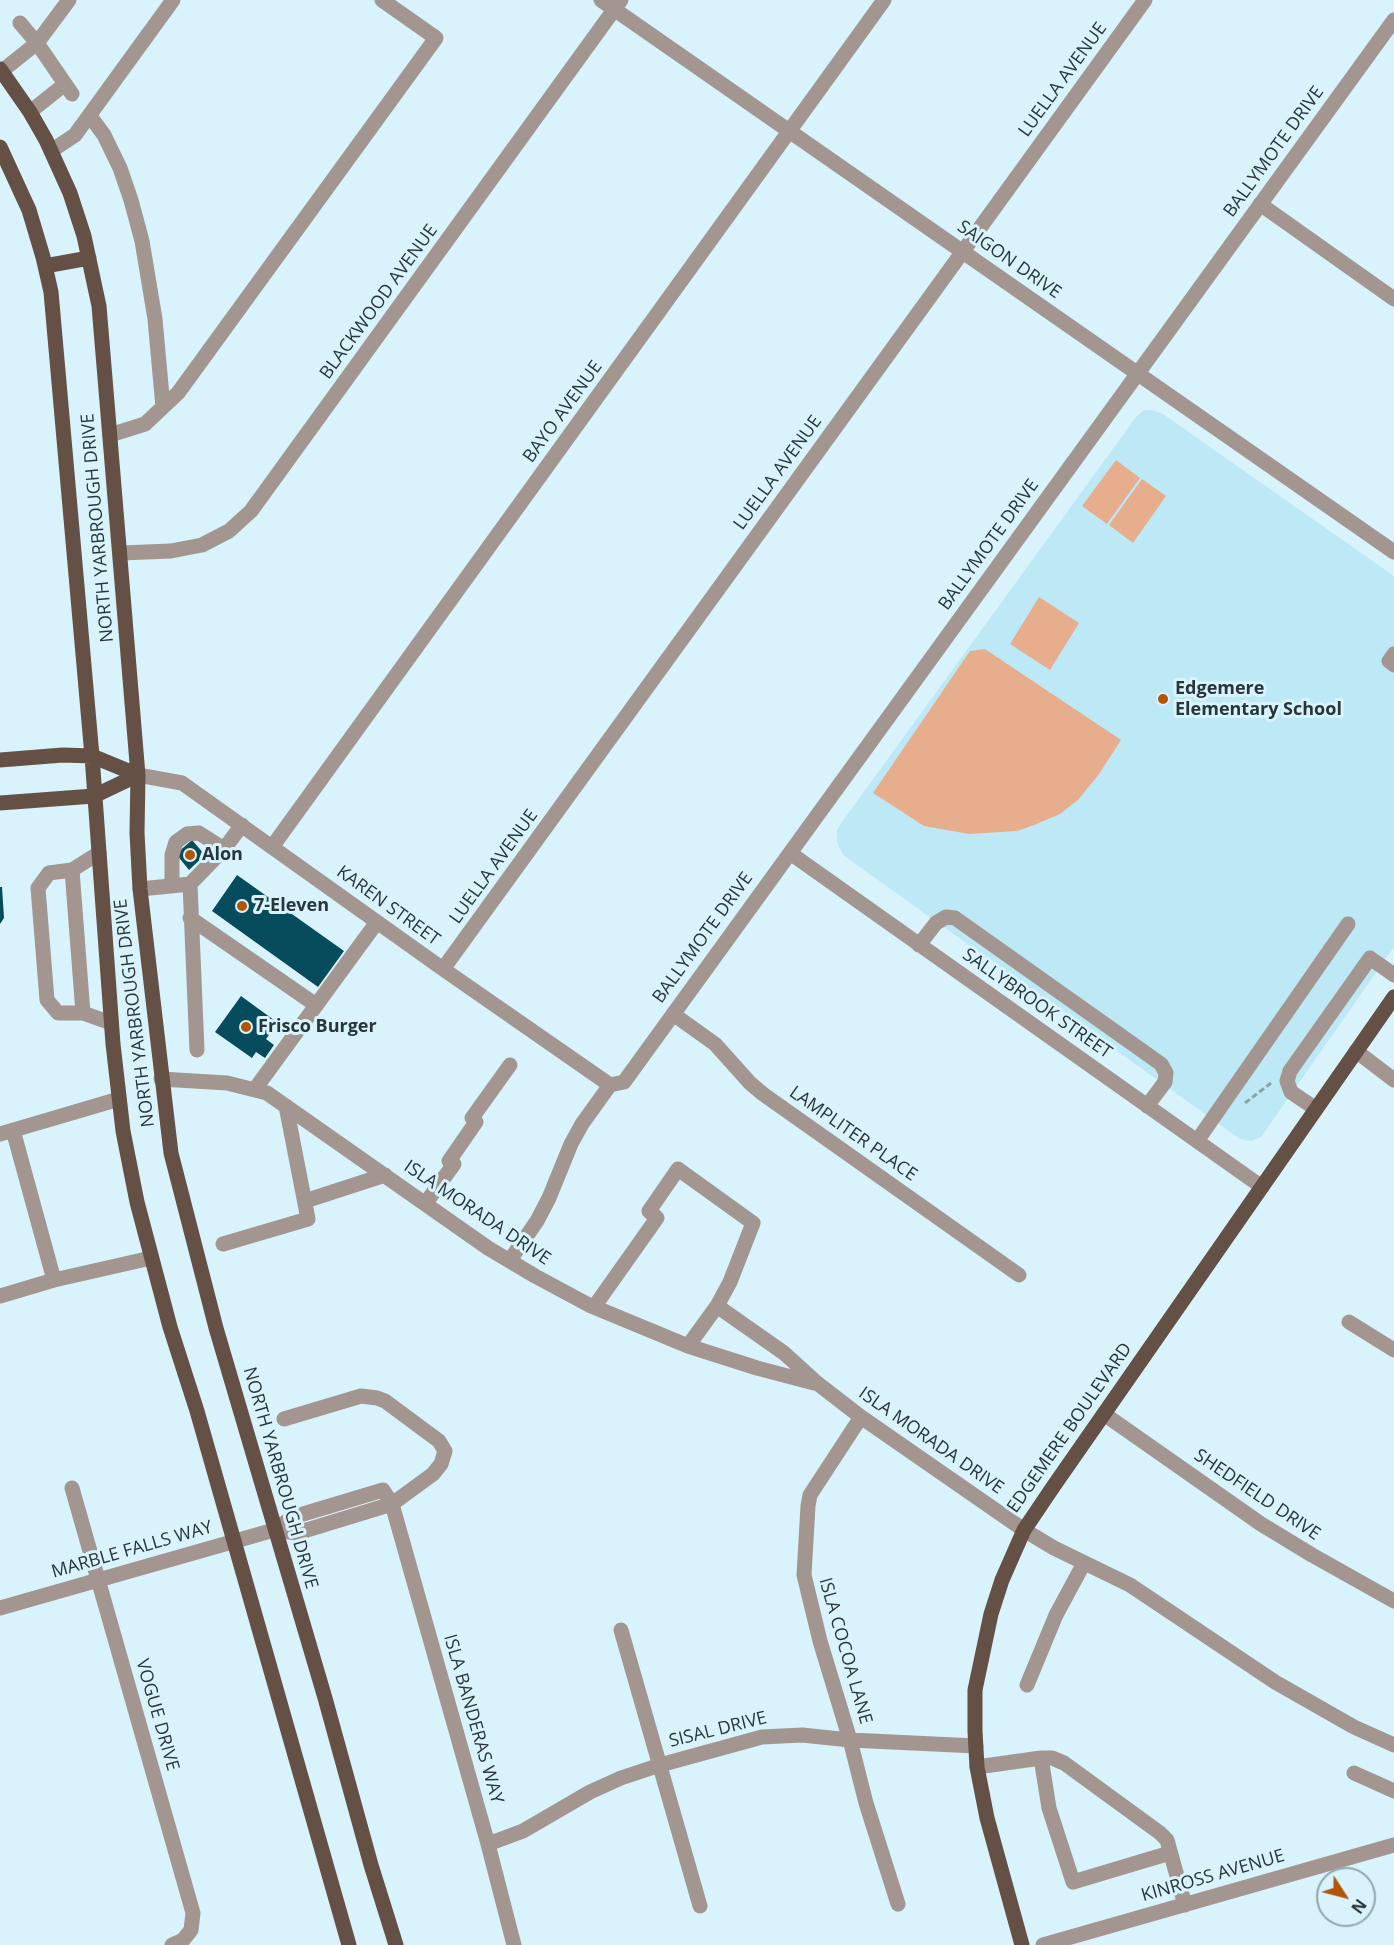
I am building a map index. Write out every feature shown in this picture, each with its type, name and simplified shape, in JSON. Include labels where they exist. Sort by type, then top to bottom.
[{"type":"main road","name":"NORTH YARBROUGH DRIVE","points":[[1,70],[30,112],[70,193],[84,236],[99,306],[138,775],[137,833],[140,889],[171,1153],[216,1328],[396,1945]]},
{"type":"main road","name":"NORTH YARBROUGH DRIVE","points":[[0,147],[29,210],[51,292],[92,756],[111,1023],[123,1131],[137,1202],[170,1327],[197,1411],[349,1945]]},
{"type":"main road","points":[[45,266],[89,258]]},
{"type":"main road","points":[[0,759],[63,755],[92,756],[138,775]]},
{"type":"main road","points":[[0,803],[94,796],[138,775]]},
{"type":"main road","name":"EDGEMERE BOULEVARD","points":[[1022,1945],[987,1818],[977,1767],[975,1690],[991,1614],[1002,1581],[1024,1530],[1394,997]]},
{"type":"street","points":[[1,70],[37,43],[69,0]]},
{"type":"street","points":[[51,151],[75,135],[173,0]]},
{"type":"street","points":[[110,435],[145,424],[178,393],[436,38],[382,0]]},
{"type":"street","name":"SAIGON DRIVE","points":[[601,0],[618,5],[789,131],[1394,552]]},
{"type":"street","name":"BAYO AVENUE","points":[[272,846],[884,0]]},
{"type":"street","name":"LUELLA AVENUE","points":[[443,969],[1145,0]]},
{"type":"street","name":"BLACKWOOD AVENUE","points":[[121,553],[171,551],[202,545],[229,531],[251,511],[618,5]]},
{"type":"street","name":"BALLYMOTE DRIVE","points":[[610,1085],[624,1082],[1260,204],[1389,38],[1394,20]]},
{"type":"street","points":[[20,23],[69,89],[30,112]]},
{"type":"street","points":[[90,116],[104,135],[132,200],[142,241],[155,320],[163,407]]},
{"type":"street","points":[[1260,204],[1394,299]]},
{"type":"street","points":[[1394,654],[1389,662],[1394,665]]},
{"type":"street","name":"KAREN STREET","points":[[138,775],[182,783],[610,1085]]},
{"type":"street","points":[[140,889],[190,884],[224,849],[242,825]]},
{"type":"street","points":[[172,886],[172,855],[176,842],[187,834],[199,832],[224,849]]},
{"type":"street","points":[[99,853],[72,870],[49,873],[38,888],[47,1000],[58,1013],[83,1013],[111,1023]]},
{"type":"street","name":"SALLYBROOK STREET","points":[[790,853],[1262,1187]]},
{"type":"street","points":[[72,870],[83,1013]]},
{"type":"street","points":[[190,884],[197,1050]]},
{"type":"street","points":[[919,945],[936,923],[946,917],[955,918],[974,931],[1161,1064],[1166,1073],[1165,1082],[1147,1106]]},
{"type":"street","points":[[190,918],[316,1005]]},
{"type":"street","points":[[255,1089],[377,922]]},
{"type":"street","points":[[1197,1141],[1348,924]]},
{"type":"street","points":[[1316,1109],[1291,1092],[1287,1081],[1290,1071],[1370,958],[1394,975]]},
{"type":"street","name":"LAMPLITER PLACE","points":[[673,1014],[715,1044],[763,1094],[1019,1275]]},
{"type":"street","points":[[1356,1051],[1394,1080]]},
{"type":"street","points":[[425,1203],[454,1164],[449,1161],[476,1122],[472,1118],[510,1065]]},
{"type":"street","name":"ISLA MORADA DRIVE","points":[[161,1079],[226,1083],[267,1093],[488,1248],[535,1276],[594,1306],[688,1346],[757,1368],[817,1383]]},
{"type":"street","points":[[510,1260],[537,1221],[582,1124],[610,1085]]},
{"type":"street","points":[[54,1280],[7,1132],[120,1099]]},
{"type":"street","points":[[223,1244],[308,1219],[286,1106]]},
{"type":"street","points":[[594,1306],[657,1218],[649,1211],[678,1169],[753,1223],[717,1306],[688,1346]]},
{"type":"street","points":[[305,1201],[385,1175]]},
{"type":"street","points":[[0,1296],[54,1280],[151,1258]]},
{"type":"street","name":"ISLA MORADA DRIVE","points":[[717,1306],[784,1353],[817,1383],[861,1417],[1024,1530],[1084,1563],[1131,1585],[1275,1682],[1353,1727],[1394,1745]]},
{"type":"street","points":[[1349,1322],[1394,1350]]},
{"type":"street","name":"MARBLE FALLS WAY","points":[[0,1608],[274,1530],[297,1533],[392,1504],[433,1474],[441,1464],[445,1451],[439,1441],[385,1401],[368,1396],[361,1396],[284,1419]]},
{"type":"street","name":"SHEDFIELD DRIVE","points":[[1104,1414],[1261,1524],[1394,1601]]},
{"type":"street","name":"ISLA COCOA LANE","points":[[861,1417],[810,1495],[804,1575],[820,1641],[850,1740],[866,1803],[898,1904]]},
{"type":"street","name":"VOGUE DRIVE","points":[[72,1488],[193,1913],[190,1930],[183,1940],[172,1945]]},
{"type":"street","name":"ISLA BANDERAS WAY","points":[[392,1504],[488,1844],[514,1945]]},
{"type":"street","points":[[1027,1685],[1056,1615],[1084,1563]]},
{"type":"street","points":[[621,1630],[700,1906]]},
{"type":"street","name":"SISAL DRIVE","points":[[488,1844],[523,1831],[611,1782],[660,1765],[762,1737],[802,1735],[850,1740],[976,1746]]},
{"type":"street","points":[[1041,1758],[1048,1808],[1073,1882],[1170,1853]]},
{"type":"street","points":[[977,1767],[1041,1758],[1052,1758],[1064,1763],[1167,1840],[1185,1905]]},
{"type":"street","points":[[1354,1773],[1394,1791]]},
{"type":"street","name":"KINROSS AVENUE","points":[[1043,1945],[1394,1845]]},
{"type":"path","points":[[1245,1102],[1273,1082],[1287,1081]]},
{"type":"shaded area","name":"Edgemere Elementary School","points":[[1144,410],[1163,414],[1394,576],[1394,947],[1261,1137],[1251,1141],[1240,1139],[843,855],[837,842],[837,830],[842,822],[1136,417]]},
{"type":"shaded area","points":[[1116,460],[1140,478],[1107,524],[1082,506]]},
{"type":"shaded area","points":[[1142,479],[1166,496],[1133,543],[1109,525]]},
{"type":"shaded area","points":[[1039,597],[1079,623],[1050,670],[1010,644]]},
{"type":"shaded area","points":[[985,649],[1121,740],[1099,774],[1078,800],[1060,814],[1017,831],[969,834],[924,826],[873,793],[970,651]]},
{"type":"building","name":"Alon","points":[[192,840],[205,855],[189,870],[176,854]]},
{"type":"building","points":[[237,875],[344,951],[318,987],[212,911]]},
{"type":"building","points":[[0,887],[2,887],[4,918],[0,924]]},
{"type":"building","name":"Frisco Burger","points":[[241,996],[278,1023],[266,1039],[274,1045],[265,1058],[256,1052],[252,1058],[215,1032]]},
{"type":"place","name":"Edgemere Elementary School","points":[[1163,699]]},
{"type":"place","name":"Alon","points":[[190,855]]},
{"type":"place","name":"7-Eleven","points":[[242,906]]},
{"type":"place","name":"Frisco Burger","points":[[246,1027]]}]
